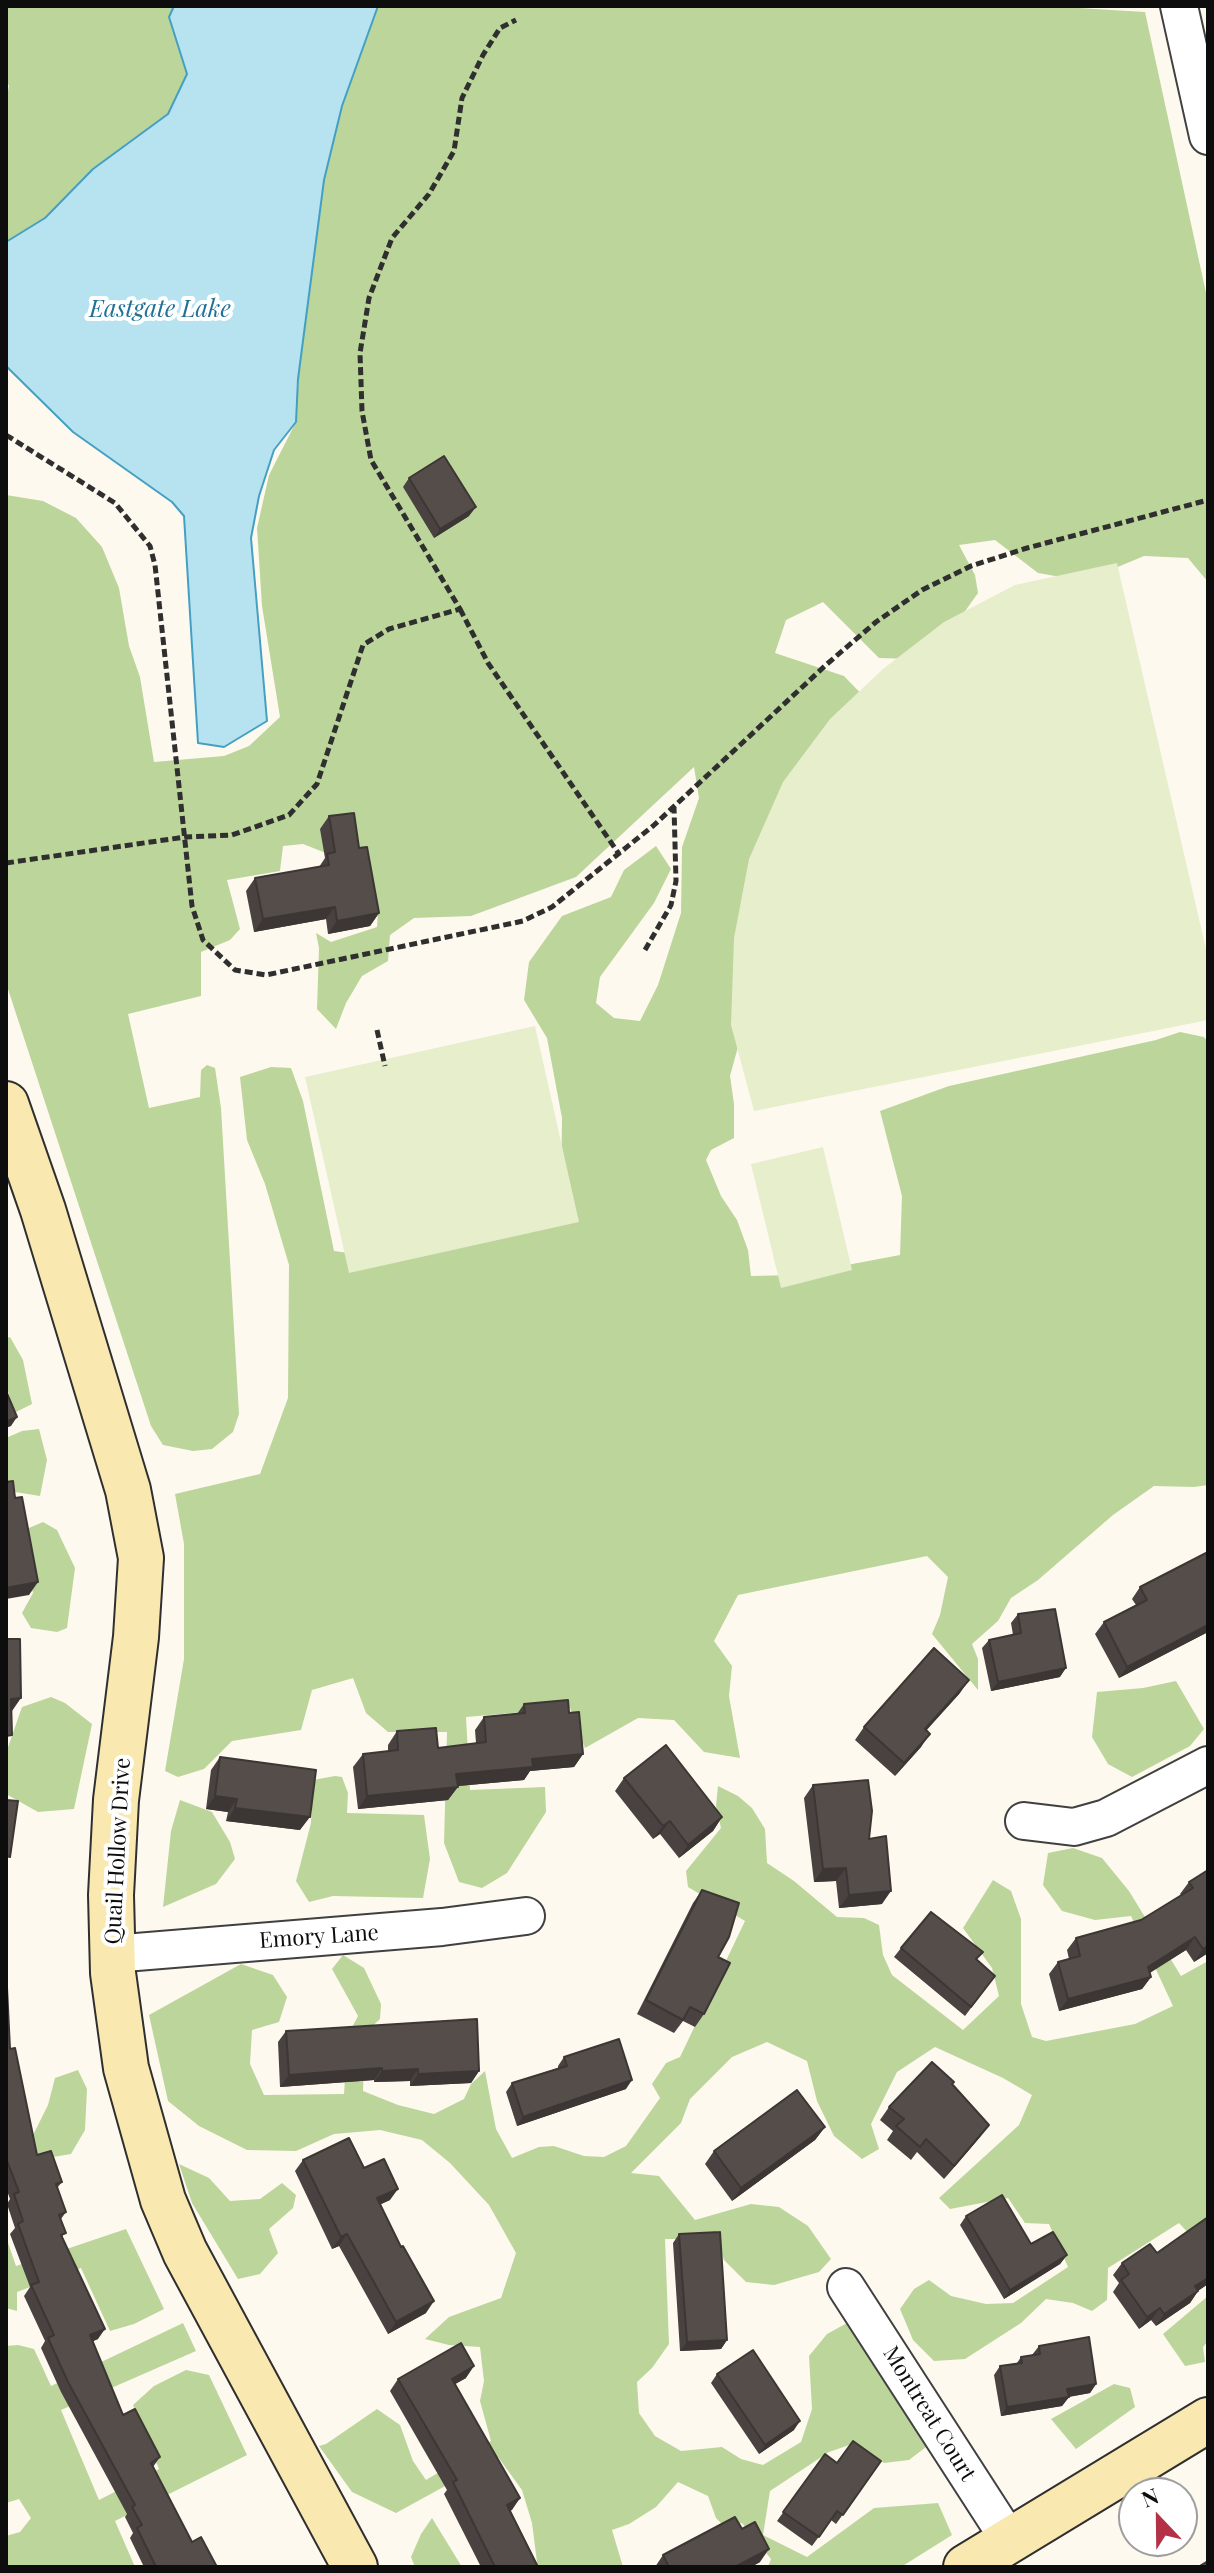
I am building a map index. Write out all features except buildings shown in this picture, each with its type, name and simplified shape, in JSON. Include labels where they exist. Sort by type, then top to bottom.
[{"type":"street","points":[[1179,6],[1208,136]]},
{"type":"street","name":"Quail Hollow Drive","points":[[6,1104],[43,1210],[128,1490],[141,1558],[135,1649],[116,1800],[111,1884],[112,1954],[126,2068],[163,2200],[185,2252],[355,2567]]},
{"type":"street","points":[[1024,1821],[1074,1827],[1106,1818],[1208,1765]]},
{"type":"street","name":"Emory Lane","points":[[112,1954],[442,1927],[526,1916]]},
{"type":"street","name":"Montreat Court","points":[[846,2287],[1010,2541]]},
{"type":"street","points":[[966,2567],[1208,2420]]},
{"type":"path","points":[[516,20],[500,28],[483,55],[462,98],[454,151],[429,194],[392,238],[369,298],[360,353],[362,411],[371,460],[460,609],[488,663],[619,854]]},
{"type":"path","points":[[6,435],[115,503],[150,546],[155,565],[192,906],[203,940],[235,970],[266,975],[523,921],[552,907],[674,807],[876,622],[922,590],[971,566],[1027,548],[1208,500]]},
{"type":"path","points":[[6,863],[185,837],[232,835],[289,815],[317,784],[363,645],[389,629],[460,609]]},
{"type":"path","points":[[645,950],[671,905],[676,881],[674,807]]},
{"type":"path","points":[[418,951],[423,942]]},
{"type":"path","points":[[377,1030],[385,1066]]},
{"type":"green space","points":[[6,6],[174,6],[169,17],[188,74],[168,114],[93,169],[45,218],[6,242],[6,102],[9,86],[6,79]]},
{"type":"green space","points":[[365,6],[1045,6],[1145,12],[1208,302],[1208,582],[1188,558],[1144,556],[1084,581],[1038,573],[995,540],[959,545],[975,575],[978,593],[948,635],[912,659],[879,658],[823,602],[786,620],[775,653],[844,676],[870,703],[744,1025],[730,1076],[734,1138],[711,1150],[706,1160],[721,1196],[737,1220],[748,1250],[751,1276],[794,1275],[900,1255],[902,1196],[880,1111],[949,1086],[1180,1032],[1204,1037],[1208,1042],[1208,1485],[1154,1486],[1113,1515],[1038,1580],[1011,1598],[998,1621],[972,1644],[978,1659],[978,1690],[932,1634],[940,1615],[948,1577],[927,1556],[738,1595],[714,1641],[732,1666],[729,1696],[740,1758],[704,1752],[674,1720],[638,1718],[585,1748],[570,1708],[466,1717],[470,1790],[545,1787],[546,1812],[507,1873],[482,1888],[459,1882],[444,1843],[447,1732],[388,1732],[366,1713],[353,1678],[312,1690],[301,1730],[232,1741],[204,1769],[178,1777],[165,1771],[184,1659],[184,1544],[175,1494],[260,1474],[288,1398],[289,1265],[265,1184],[247,1140],[240,1077],[271,1067],[291,1068],[303,1101],[334,1251],[364,1255],[561,1193],[562,1118],[547,1038],[524,1000],[529,962],[562,916],[611,897],[624,870],[656,846],[671,869],[654,903],[600,977],[596,1003],[614,1018],[640,1021],[658,985],[681,913],[682,847],[699,798],[694,767],[576,877],[471,916],[414,918],[390,935],[388,961],[362,976],[346,1003],[336,1029],[317,1009],[319,948],[316,933],[331,942],[377,927],[378,912],[331,855],[303,844],[283,846],[280,871],[227,880],[240,929],[230,940],[201,952],[201,996],[128,1014],[149,1108],[200,1097],[201,1070],[207,1065],[215,1068],[221,1108],[239,1414],[233,1432],[212,1449],[193,1451],[163,1445],[151,1426],[6,983],[6,495],[43,501],[76,518],[102,547],[119,588],[129,646],[140,677],[154,762],[224,756],[249,746],[280,717],[262,606],[257,528],[269,475],[296,422],[307,241]]},
{"type":"green space","points":[[1117,563],[1208,958],[1208,1020],[754,1111],[731,1025],[734,938],[749,859],[783,782],[830,719],[883,669],[944,622],[1015,585]]},
{"type":"green space","points":[[535,1026],[579,1222],[349,1273],[305,1077]]},
{"type":"green space","points":[[823,1147],[852,1270],[781,1288],[751,1164]]},
{"type":"green space","points":[[10,1337],[23,1360],[32,1404],[14,1413],[6,1384],[6,1338]]},
{"type":"green space","points":[[39,1429],[47,1460],[40,1496],[9,1491],[6,1485],[6,1438],[22,1431]]},
{"type":"green space","points":[[43,1522],[57,1530],[75,1568],[67,1628],[57,1632],[31,1628],[22,1613],[33,1593],[22,1545],[29,1528]]},
{"type":"green space","points":[[1176,1681],[1204,1729],[1190,1746],[1132,1777],[1108,1764],[1092,1737],[1097,1692]]},
{"type":"green space","points":[[51,1697],[65,1703],[92,1724],[74,1809],[38,1812],[6,1794],[6,1753],[22,1707]]},
{"type":"green space","points":[[342,1777],[348,1793],[347,1813],[424,1815],[430,1859],[423,1898],[333,1896],[309,1902],[296,1881],[311,1823],[313,1780]]},
{"type":"green space","points":[[718,1786],[738,1796],[752,1808],[765,1829],[767,1863],[837,1917],[864,1918],[879,1925],[883,1955],[892,1975],[963,2030],[999,1996],[992,1968],[963,1928],[993,1880],[1011,1891],[1021,1919],[1021,2004],[1032,2037],[1046,2041],[1135,2024],[1173,2006],[1131,1916],[1095,1920],[1062,1911],[1043,1885],[1048,1853],[1073,1848],[1102,1858],[1129,1891],[1181,1976],[1208,1961],[1208,2254],[1179,2223],[1108,2268],[1107,2300],[1092,2311],[1073,2303],[1046,2299],[1021,2323],[965,2359],[934,2361],[913,2340],[900,2309],[914,2289],[929,2280],[951,2296],[986,2304],[1013,2303],[1068,2267],[1049,2224],[1025,2223],[1008,2198],[950,2209],[939,2198],[1019,2125],[1032,2095],[935,2047],[897,2072],[871,2124],[879,2149],[862,2159],[834,2136],[817,2101],[807,2061],[767,2042],[732,2057],[690,2099],[681,2123],[631,2173],[659,2176],[695,2220],[751,2204],[779,2207],[808,2226],[831,2259],[819,2272],[774,2285],[746,2282],[724,2260],[717,2239],[665,2239],[669,2344],[652,2368],[637,2382],[639,2413],[655,2436],[681,2451],[722,2447],[741,2459],[763,2465],[801,2442],[812,2409],[809,2356],[827,2334],[847,2323],[926,2447],[909,2460],[884,2463],[852,2444],[829,2452],[770,2491],[763,2535],[807,2557],[874,2508],[938,2503],[952,2535],[901,2567],[768,2567],[771,2559],[742,2523],[725,2527],[716,2518],[708,2496],[678,2482],[656,2507],[629,2524],[612,2530],[623,2567],[522,2567],[537,2562],[532,2523],[522,2490],[498,2457],[396,2513],[352,2492],[319,2446],[377,2409],[400,2425],[413,2461],[426,2480],[491,2441],[480,2401],[484,2381],[480,2347],[449,2345],[425,2339],[449,2317],[501,2298],[516,2253],[489,2205],[450,2163],[422,2140],[380,2130],[334,2134],[296,2151],[247,2150],[199,2126],[168,2101],[149,2015],[241,1964],[273,1975],[287,1997],[279,2022],[252,2030],[250,2064],[264,2095],[344,2094],[348,2035],[358,2016],[332,1969],[343,1955],[364,1968],[381,2004],[380,2019],[365,2033],[363,2091],[398,2105],[434,2114],[464,2099],[471,2084],[485,2071],[496,2129],[512,2158],[539,2147],[554,2146],[584,2156],[604,2157],[626,2146],[660,2098],[652,2084],[666,2063],[680,2057],[745,1921],[688,1887],[686,1871],[721,1828],[716,1806]]},
{"type":"green space","points":[[180,1800],[212,1812],[230,1842],[235,1859],[216,1884],[163,1907],[171,1831]]},
{"type":"green space","points":[[78,2070],[87,2089],[85,2130],[71,2154],[47,2158],[6,2173],[32,2137],[48,2105],[55,2078]]},
{"type":"green space","points":[[179,2164],[209,2178],[230,2201],[260,2199],[282,2183],[296,2195],[293,2208],[269,2229],[278,2253],[260,2274],[238,2279],[192,2203]]},
{"type":"green space","points":[[126,2229],[164,2309],[134,2324],[110,2331],[81,2268],[17,2292],[17,2311],[6,2308],[6,2237],[16,2266]]},
{"type":"green space","points":[[1208,2296],[1208,2341],[1203,2347],[1205,2362],[1185,2366],[1163,2334]]},
{"type":"green space","points":[[183,2323],[196,2351],[61,2410],[99,2500],[159,2469],[133,2405],[154,2386],[186,2370],[209,2375],[247,2455],[115,2521],[135,2567],[6,2567],[6,2536],[20,2532],[31,2518],[19,2499],[6,2503],[6,2346],[34,2349],[51,2386]]},
{"type":"green space","points":[[1114,2384],[1130,2388],[1135,2407],[1076,2449],[1051,2419]]},
{"type":"green space","points":[[432,2518],[462,2567],[415,2567],[411,2557]]},
{"type":"water","name":"Eastgate Lake","points":[[174,6],[378,6],[342,106],[324,180],[298,379],[296,422],[274,450],[259,496],[251,538],[267,721],[224,747],[198,743],[184,516],[172,502],[73,432],[6,366],[6,242],[45,218],[93,169],[168,114],[187,74],[169,17]]}]
